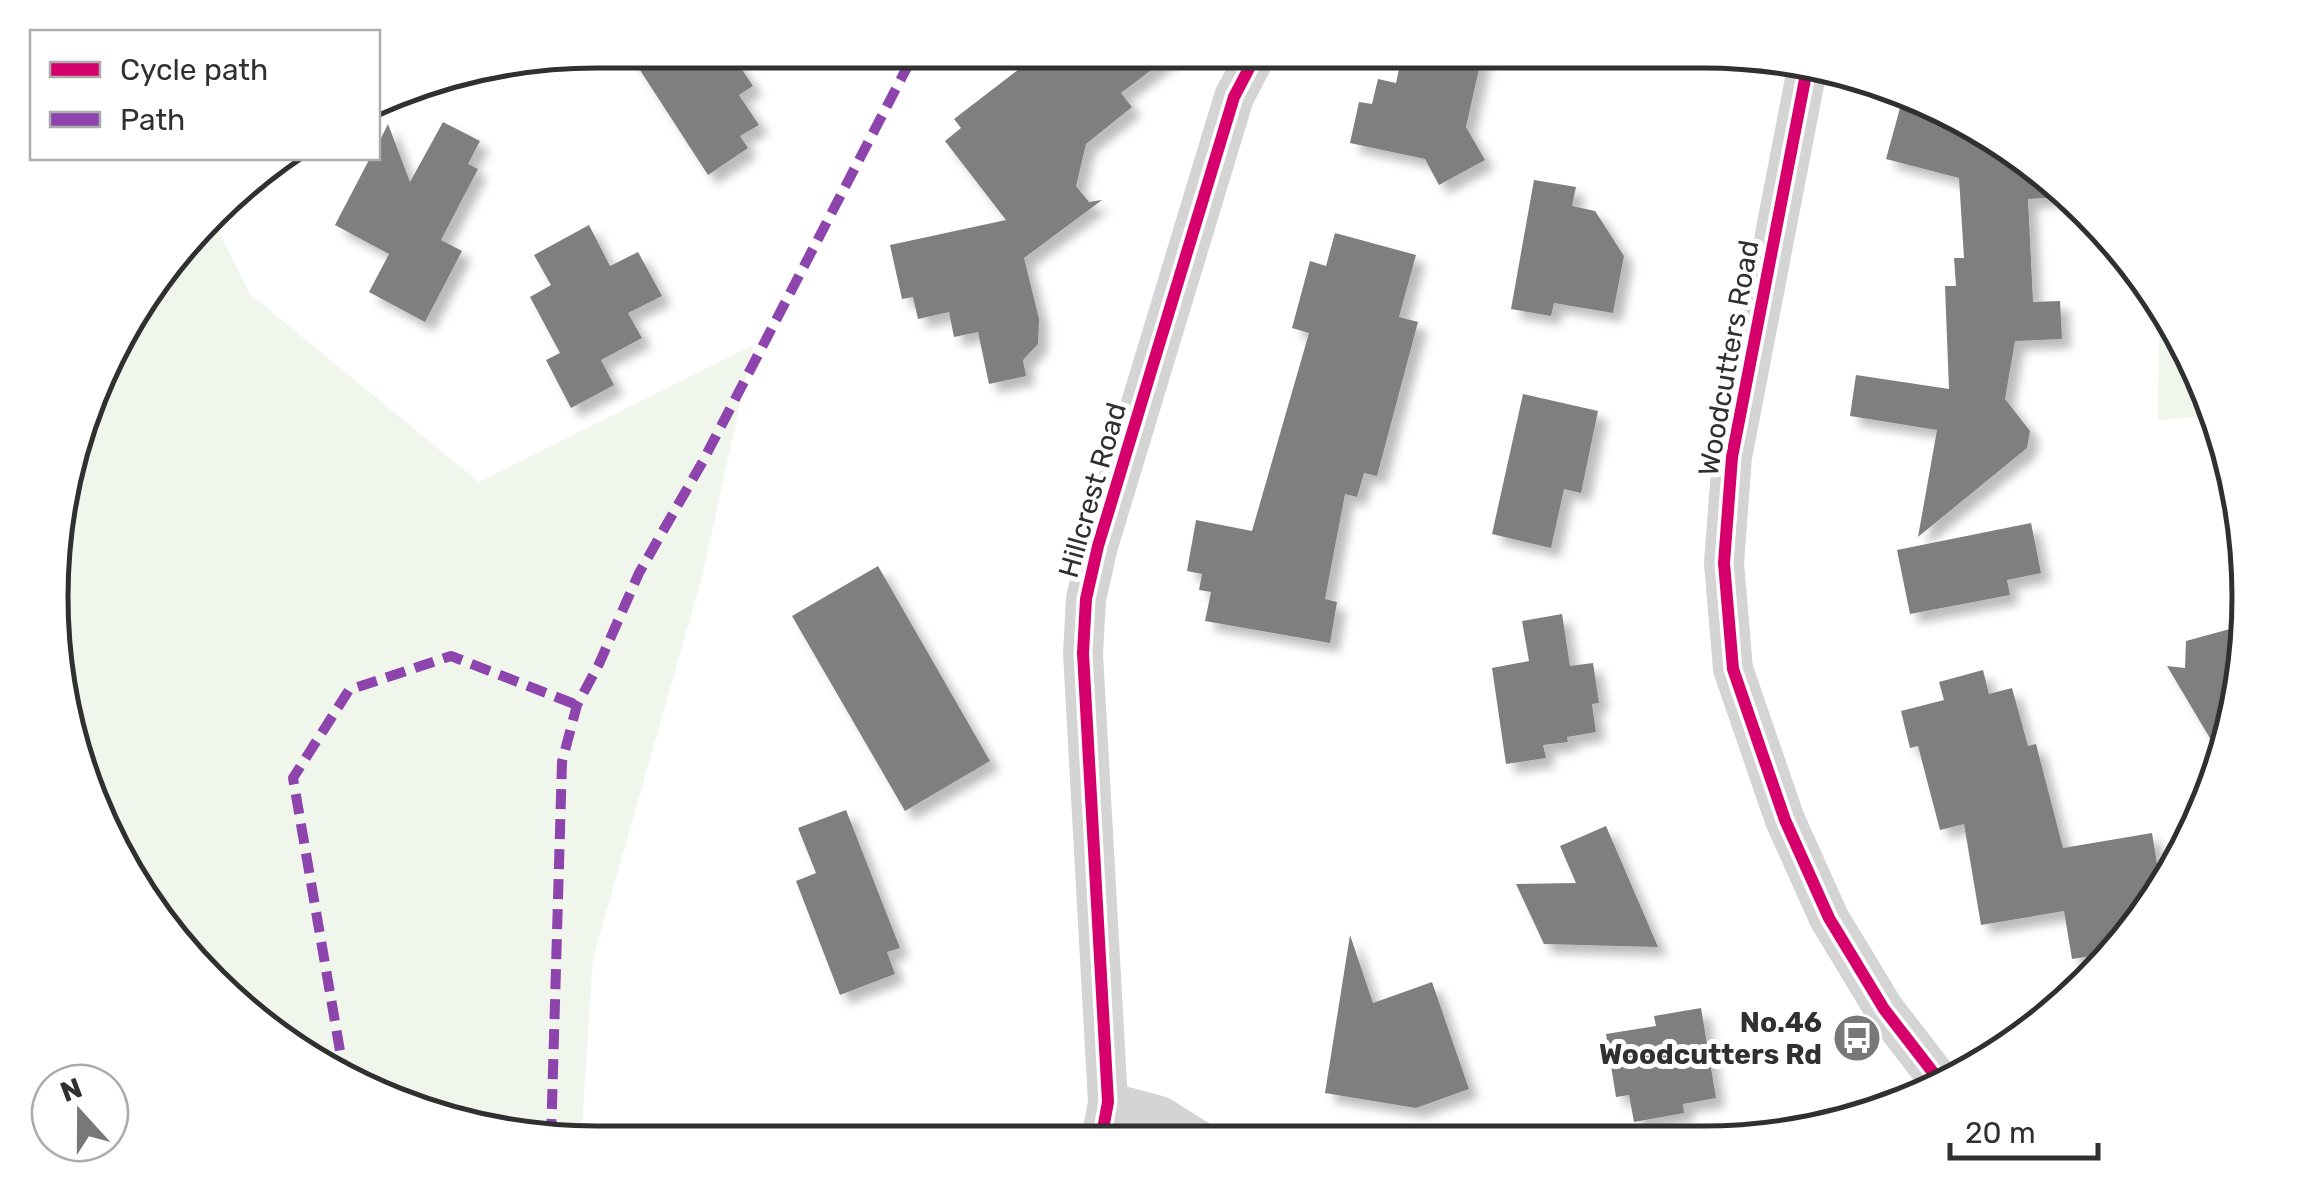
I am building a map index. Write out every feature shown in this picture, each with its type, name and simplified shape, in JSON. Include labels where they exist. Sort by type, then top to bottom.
[{"type":"street","name":"Hillcrest Road","points":[[1104,1121],[1083,653],[1086,599],[1098,546],[1234,98],[1249,68]]},
{"type":"street","name":"Woodcutters Road","points":[[1806,78],[1732,457],[1724,563],[1732,669],[1784,820],[1830,918],[1884,1010],[1933,1073]]},
{"type":"street","points":[[1104,1121],[1160,1116],[1174,1125]]},
{"type":"shaded area","points":[[217,228],[250,294],[479,482],[753,345],[701,581],[593,959],[582,1125],[527,1121],[460,1107],[363,1071],[274,1016],[222,971],[177,919],[122,830],[96,767],[72,666],[68,596],[72,527],[96,426],[122,363],[177,274]]},
{"type":"shaded area","points":[[2159,327],[2200,416],[2158,420]]},
{"type":"building","points":[[639,68],[741,68],[753,86],[739,95],[759,125],[740,136],[748,148],[708,175]]},
{"type":"building","points":[[1021,68],[1154,68],[1121,93],[1132,107],[1086,144],[1076,186],[1089,202],[1102,200],[1024,258],[1039,319],[1038,344],[1023,360],[1026,376],[989,384],[978,332],[954,337],[949,312],[918,319],[913,297],[902,299],[890,245],[1006,220],[945,141],[961,128],[954,119]]},
{"type":"building","points":[[1399,68],[1479,68],[1466,127],[1485,160],[1439,185],[1425,159],[1350,143],[1359,102],[1372,104],[1378,79],[1396,83]]},
{"type":"building","points":[[1900,108],[1968,138],[2026,177],[2050,198],[2028,199],[2033,302],[2060,301],[2062,339],[2015,341],[2005,399],[2030,431],[2027,448],[1918,537],[1937,430],[1850,416],[1856,375],[1949,389],[1945,286],[1956,286],[1954,258],[1964,258],[1959,178],[1886,159]]},
{"type":"building","points":[[443,122],[480,141],[468,164],[478,169],[441,240],[462,251],[425,322],[369,292],[389,254],[335,225],[369,160],[380,160],[380,140],[388,124],[410,182]]},
{"type":"building","points":[[1534,180],[1576,187],[1572,206],[1595,211],[1624,256],[1613,313],[1554,303],[1551,316],[1511,309]]},
{"type":"building","points":[[589,225],[610,266],[638,252],[662,296],[628,313],[642,338],[601,360],[614,385],[571,408],[546,360],[560,353],[530,297],[551,285],[534,255]]},
{"type":"building","points":[[1335,233],[1416,255],[1399,317],[1418,322],[1377,476],[1364,473],[1357,497],[1345,494],[1325,599],[1337,602],[1330,643],[1205,621],[1211,592],[1199,590],[1202,574],[1187,571],[1196,520],[1252,531],[1309,333],[1292,328],[1310,261],[1326,266]]},
{"type":"building","points":[[1523,394],[1598,411],[1581,493],[1564,489],[1551,548],[1492,534]]},
{"type":"building","points":[[2031,523],[2041,573],[2007,580],[2010,595],[1910,614],[1897,550]]},
{"type":"building","points":[[878,566],[990,761],[905,811],[792,616]]},
{"type":"building","points":[[1562,614],[1570,666],[1593,663],[1599,703],[1592,704],[1596,732],[1567,737],[1568,742],[1543,745],[1546,758],[1506,764],[1492,668],[1529,661],[1522,621]]},
{"type":"building","points":[[2231,629],[2228,666],[2212,741],[2167,666],[2185,668],[2186,641]]},
{"type":"building","points":[[1983,670],[1989,694],[2012,688],[2028,746],[2036,744],[2063,848],[2152,833],[2158,868],[2123,919],[2091,956],[2072,959],[2064,911],[1981,925],[1964,824],[1940,830],[1918,746],[1910,748],[1901,711],[1944,700],[1939,682]]},
{"type":"building","points":[[846,810],[900,948],[887,952],[895,974],[840,995],[796,881],[816,873],[798,828]]},
{"type":"building","points":[[1606,826],[1658,947],[1544,944],[1516,884],[1576,883],[1560,846]]},
{"type":"building","points":[[1350,935],[1373,1003],[1432,982],[1469,1089],[1416,1108],[1325,1093]]},
{"type":"building","points":[[1701,1008],[1716,1098],[1683,1104],[1684,1113],[1634,1122],[1629,1095],[1616,1097],[1606,1034],[1656,1026],[1654,1016]]},
{"type":"marked path","points":[[551,1123],[562,762],[577,705],[639,573],[703,461],[907,68]]},
{"type":"marked path","points":[[342,1060],[293,778],[349,690],[451,656],[577,705]]},
{"type":"cycle path","points":[[1104,1125],[1108,1102],[1083,653],[1086,599],[1098,546],[1234,97],[1249,68]]},
{"type":"cycle path","points":[[1805,78],[1732,457],[1724,563],[1733,669],[1785,820],[1829,918],[1884,1009],[1933,1073]]},
{"type":"place","name":"No.46 Woodcutters Rd","points":[[1857,1038]]}]
